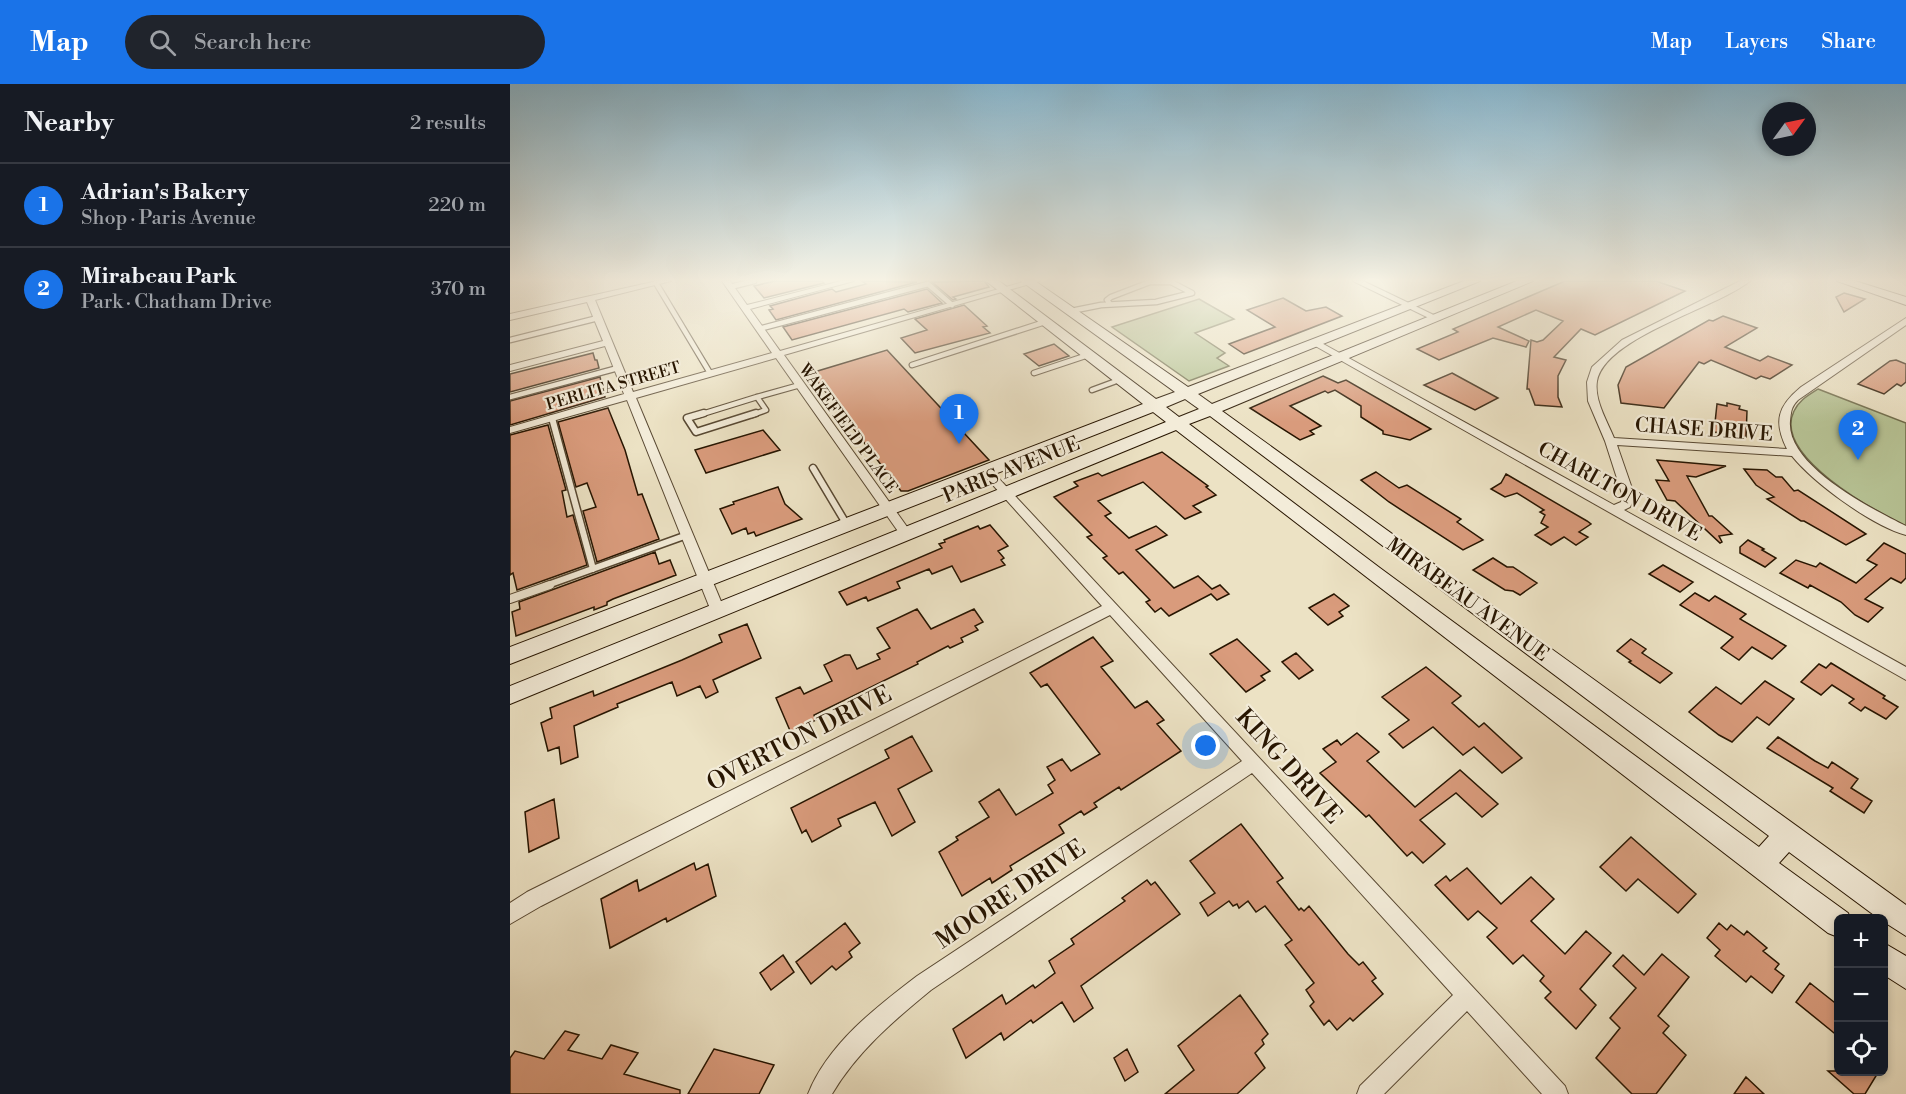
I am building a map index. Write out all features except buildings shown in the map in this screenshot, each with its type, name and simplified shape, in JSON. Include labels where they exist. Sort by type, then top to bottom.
[{"type":"street","points":[[602,328],[718,611]]},
{"type":"street","name":"PERLITA STREET","points":[[510,430],[870,328]]},
{"type":"street","name":"MIRABEAU AVENUE","points":[[1053,328],[1834,920]]},
{"type":"street","name":"MIRABEAU AVENUE","points":[[1096,328],[1211,410],[1906,922]]},
{"type":"street","name":"PARIS AVENUE","points":[[510,656],[1082,434],[1122,414],[1154,406],[1353,328]]},
{"type":"street","name":"PARIS AVENUE","points":[[510,695],[1411,328]]},
{"type":"street","points":[[1615,510],[1626,504],[1629,497],[1610,441],[1593,401],[1592,382],[1597,367],[1610,353],[1625,342],[1653,328]]},
{"type":"street","points":[[1896,328],[1791,400],[1785,409],[1784,422],[1795,453],[1812,472],[1852,502],[1906,531]]},
{"type":"street","name":"WAKEFIELD PLACE","points":[[759,329],[906,534]]},
{"type":"street","points":[[510,368],[608,343]]},
{"type":"street","name":"CHARLTON DRIVE","points":[[1315,343],[1906,674]]},
{"type":"street","points":[[1088,355],[1120,345]]},
{"type":"street","points":[[1082,434],[1105,453]]},
{"type":"street","name":"CHASE DRIVE","points":[[1610,441],[1795,453]]},
{"type":"street","points":[[1012,460],[1034,482]]},
{"type":"street","name":"KING DRIVE","points":[[986,471],[1557,1094]]},
{"type":"street","points":[[1260,487],[1294,471]]},
{"type":"street","name":"OVERTON DRIVE","points":[[510,914],[534,899],[1111,608]]},
{"type":"street","name":"MOORE DRIVE","points":[[819,1094],[840,1060],[885,1014],[924,983],[1253,763]]},
{"type":"street","points":[[1760,865],[1787,835]]},
{"type":"street","points":[[1888,960],[1906,974]]},
{"type":"street","points":[[1368,1094],[1467,996]]},
{"type":"lane","points":[[510,340],[557,328]]},
{"type":"lane","points":[[683,328],[710,374]]},
{"type":"lane","points":[[912,365],[1026,328]]},
{"type":"lane","points":[[1034,373],[1088,355]]},
{"type":"lane","points":[[510,397],[618,368]]},
{"type":"lane","points":[[1092,390],[1119,380]]},
{"type":"lane","points":[[757,397],[766,410],[696,432],[687,418],[757,397],[800,385]]},
{"type":"lane","points":[[552,418],[593,569]]},
{"type":"lane","points":[[813,468],[847,525]]},
{"type":"lane","points":[[510,599],[687,535]]},
{"type":"green space","points":[[1114,328],[1209,328],[1195,333],[1225,353],[1217,358],[1229,366],[1189,381]]},
{"type":"green space","points":[[1818,389],[1906,423],[1906,526],[1872,508],[1830,480],[1798,446],[1791,428],[1794,411],[1801,401]]},
{"type":"place","name":"Adrian's Bakery","points":[[959,444]]},
{"type":"place","name":"Mirabeau Park","points":[[1858,460]]}]
